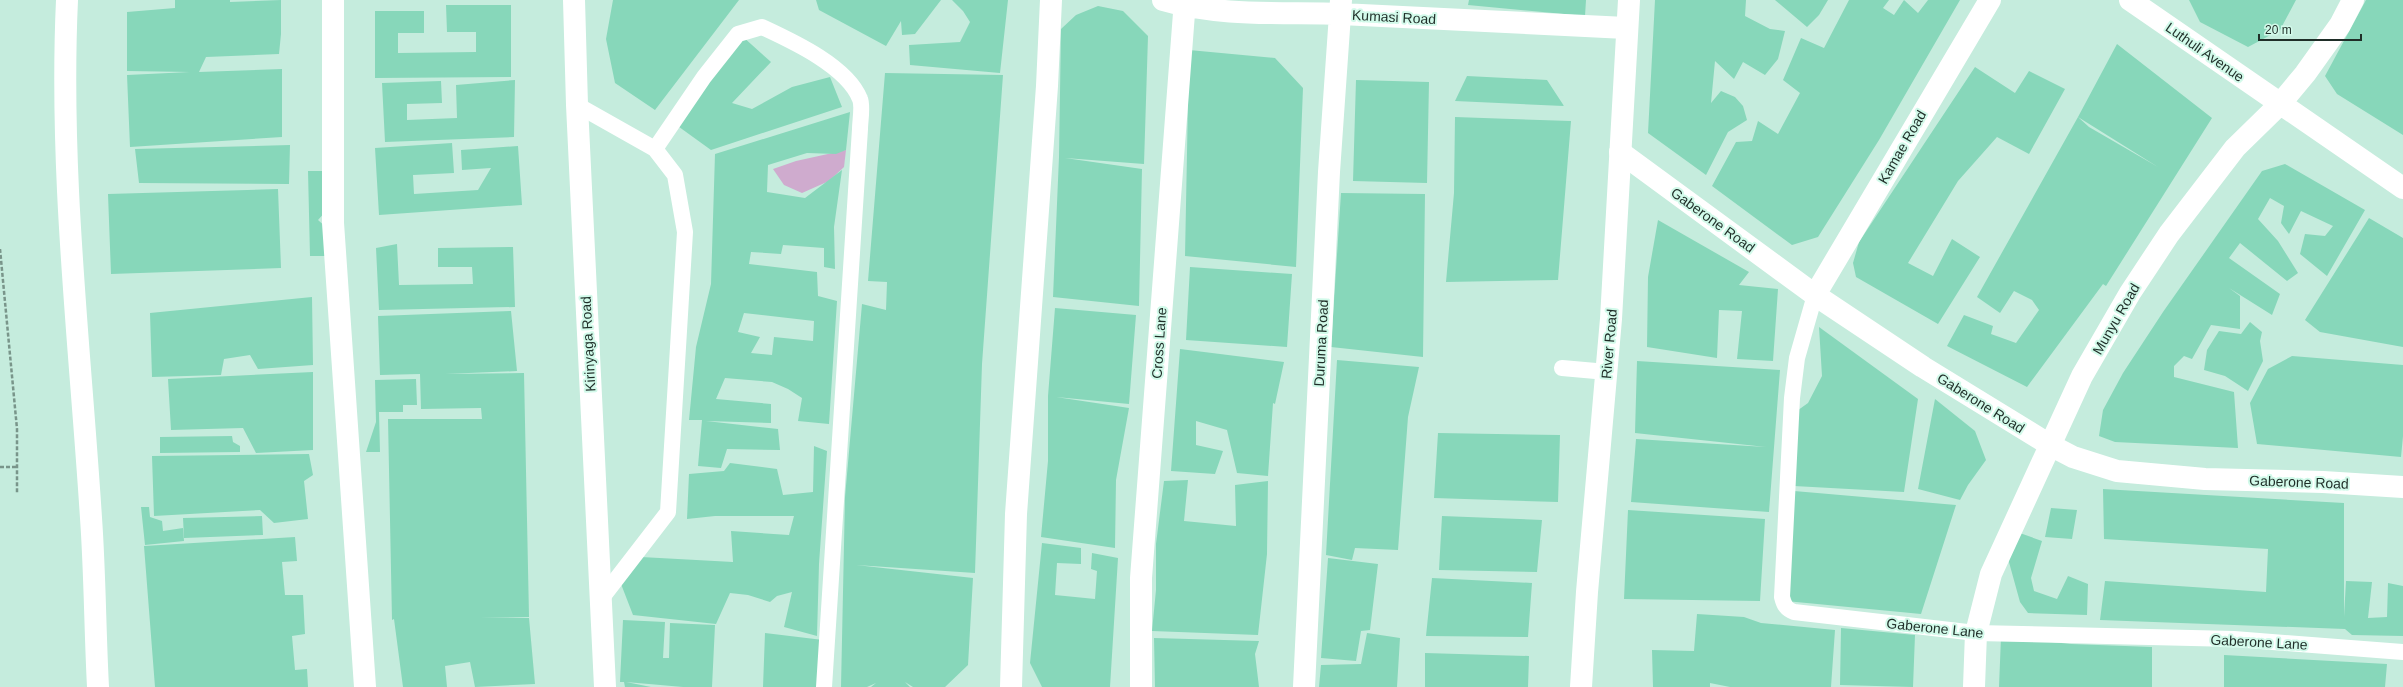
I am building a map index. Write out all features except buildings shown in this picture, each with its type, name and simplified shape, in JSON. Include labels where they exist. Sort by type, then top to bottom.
[{"type":"street","points":[[67,0],[64,62],[72,287],[91,518],[98,687]]},
{"type":"street","points":[[333,0],[333,224],[365,687]]},
{"type":"street","name":"Kirinyaga Road","points":[[574,0],[577,105],[605,687]]},
{"type":"street","points":[[1011,687],[1016,514],[1047,86],[1051,0]]},
{"type":"street","name":"Kumasi Road","points":[[1163,0],[1268,13],[1340,7],[1626,28]]},
{"type":"street","name":"River Road","points":[[1581,687],[1587,592],[1607,372],[1626,28],[1629,0]]},
{"type":"street","name":"Kamae Road","points":[[1815,294],[1990,0]]},
{"type":"street","name":"Luthuli Avenue","points":[[2130,0],[2403,188]]},
{"type":"street","name":"Munyu Road","points":[[1974,687],[1976,633],[1991,574],[2031,493],[2050,445],[2082,376],[2130,293],[2169,234],[2236,148],[2280,104],[2340,25],[2353,0]]},
{"type":"street","name":"Cross Lane","points":[[1141,687],[1141,578],[1186,3]]},
{"type":"street","name":"Duruma Road","points":[[1304,687],[1329,172],[1340,7]]},
{"type":"street","name":"Gaberone Road","points":[[1620,152],[1815,294],[1923,366],[2050,445],[2073,457],[2117,471],[2205,479],[2323,482],[2403,487]]},
{"type":"lane","points":[[655,149],[704,77],[738,34],[762,27],[801,46],[842,74],[860,99],[860,129],[824,687]]},
{"type":"lane","points":[[577,105],[655,149],[675,175],[686,232],[668,512],[645,544],[601,599]]},
{"type":"lane","name":"Gaberone Lane","points":[[1815,294],[1797,358],[1792,398],[1782,597],[1784,604],[1794,612],[1976,633],[2234,639],[2403,652]]},
{"type":"lane","points":[[1562,368],[1607,372]]},
{"type":"path","points":[[0,249],[11,343],[17,429],[17,493]]},
{"type":"path","points":[[0,467],[17,467]]},
{"type":"shaded area","points":[[846,150],[844,167],[829,181],[802,193],[784,185],[773,169],[796,161]]}]
